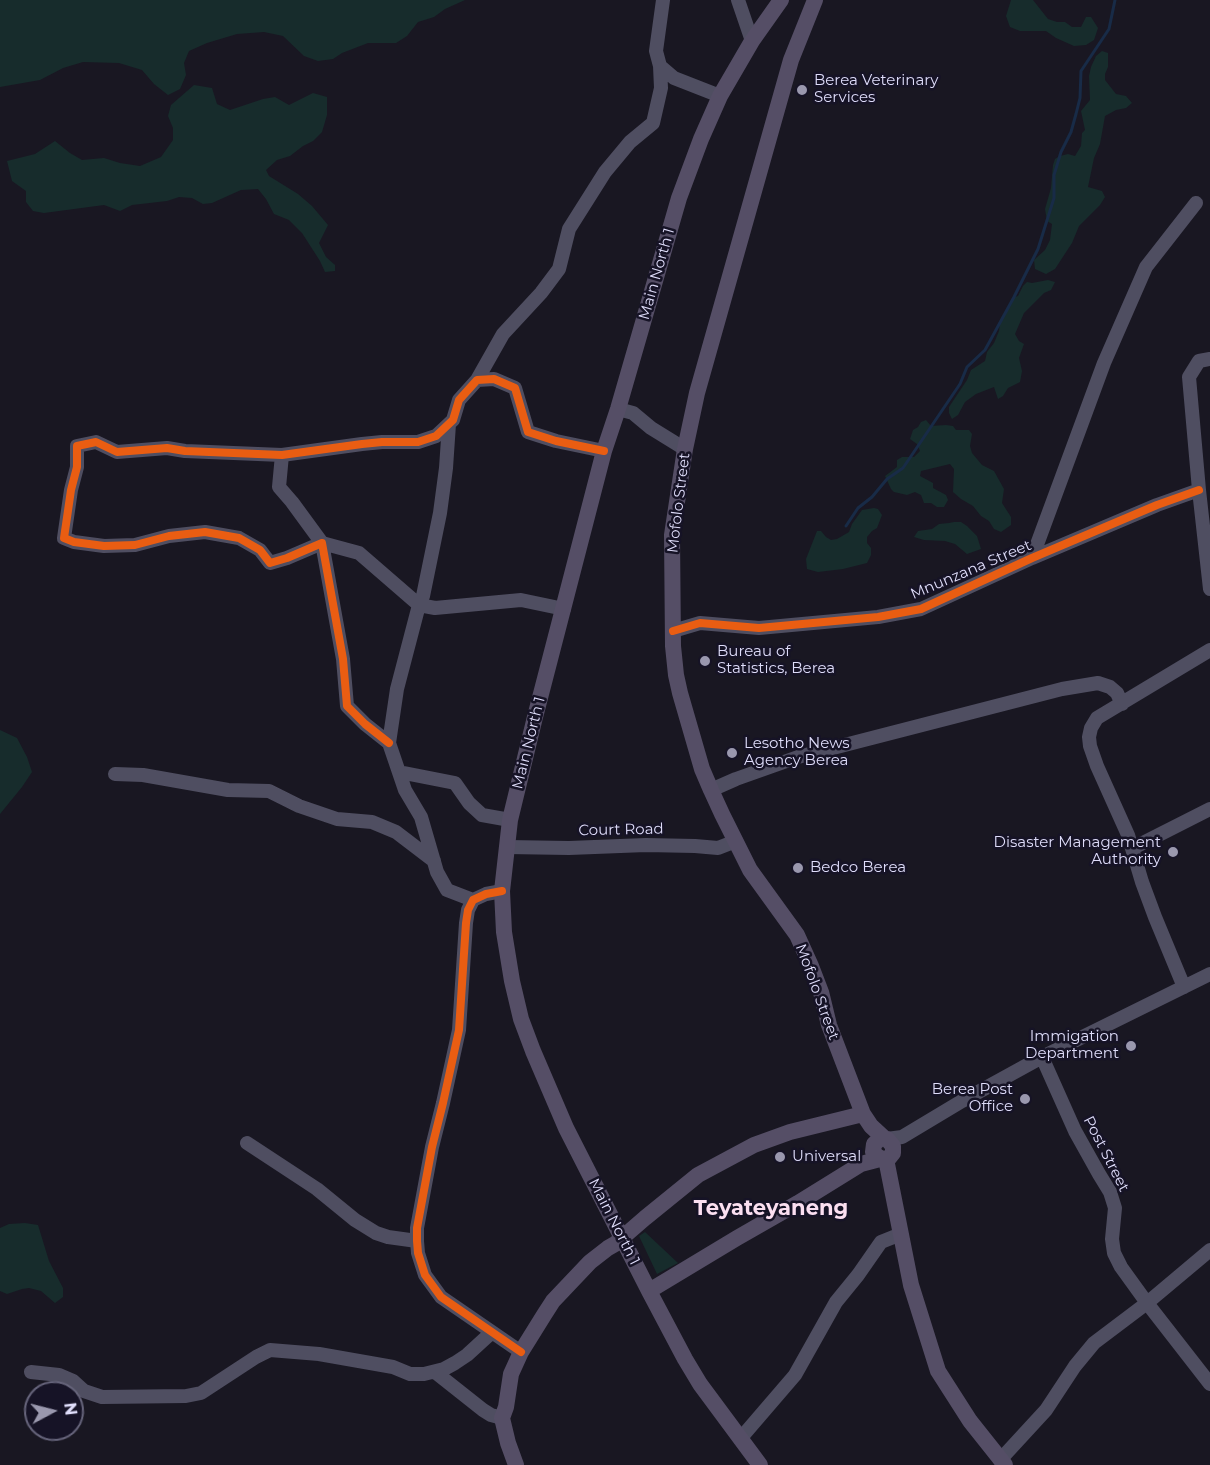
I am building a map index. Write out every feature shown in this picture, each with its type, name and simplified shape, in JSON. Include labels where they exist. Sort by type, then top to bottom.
[{"type":"main road","name":"Main North 1","points":[[760,1465],[700,1384],[685,1359],[566,1128],[521,1019],[504,932],[502,891],[510,820],[535,717],[604,451],[679,198],[720,96],[752,41],[781,0]]},
{"type":"main road","name":"Mofolo Street","points":[[815,0],[791,60],[697,393],[685,449],[672,535],[675,675],[696,749],[711,790],[750,870],[797,935],[821,992],[829,1025],[867,1120],[885,1147],[911,1285],[938,1371],[970,1421],[1002,1462]]},
{"type":"main road","points":[[516,1465],[502,1418],[511,1374],[521,1352],[553,1301],[590,1262],[698,1175],[754,1145],[790,1132],[867,1120]]},
{"type":"main road","points":[[649,1291],[798,1203],[885,1147]]},
{"type":"street","points":[[564,609],[521,600],[435,608],[419,606],[359,553],[322,543],[270,563],[260,550],[239,538],[205,532],[169,536],[135,545],[104,546],[74,542],[64,538],[77,467],[77,446],[96,442],[117,452],[167,448],[282,454],[382,442],[418,442],[436,436],[453,420],[459,400],[477,380],[503,334],[541,293],[559,269],[569,229],[605,172],[630,142],[653,123],[661,88],[660,66],[656,51],[663,0]]},
{"type":"street","points":[[738,0],[752,41]]},
{"type":"street","points":[[660,66],[674,78],[720,96]]},
{"type":"street","points":[[1032,558],[1104,363],[1146,267],[1196,203]]},
{"type":"street","points":[[1210,359],[1199,361],[1189,377],[1210,589]]},
{"type":"street","points":[[477,380],[494,379],[515,388],[528,432],[556,441],[604,451]]},
{"type":"street","points":[[618,409],[633,413],[651,428],[685,449]]},
{"type":"street","points":[[449,424],[440,513],[423,596],[397,689],[389,743],[405,790],[421,817],[437,872],[447,890],[473,900]]},
{"type":"street","points":[[282,454],[279,487],[322,543],[343,659],[347,706],[389,743]]},
{"type":"street","name":"Mnunzana Street","points":[[673,632],[700,623],[759,628],[878,617],[921,609],[1032,558],[1157,505],[1199,490]]},
{"type":"street","points":[[1184,987],[1142,882],[1128,835],[1097,766],[1089,737],[1097,718],[1210,650]]},
{"type":"street","points":[[711,790],[798,757],[1062,688],[1098,683],[1110,687],[1117,693],[1122,704]]},
{"type":"street","points":[[399,772],[455,783],[469,803],[482,815],[510,820]]},
{"type":"street","points":[[115,774],[143,775],[228,790],[269,791],[299,806],[337,819],[372,822],[396,832],[434,861]]},
{"type":"street","points":[[1133,848],[1210,809]]},
{"type":"street","name":"Court Road","points":[[507,846],[569,848],[655,845],[718,848],[736,841]]},
{"type":"street","points":[[502,891],[486,894],[473,900],[470,904],[466,923],[459,1029],[432,1147],[417,1228],[417,1241],[425,1275],[441,1297],[521,1352]]},
{"type":"street","points":[[885,1147],[1042,1057],[1210,974]]},
{"type":"street","name":"Post Street","points":[[1042,1057],[1075,1131],[1110,1192],[1115,1208],[1112,1239],[1114,1253],[1121,1267],[1210,1383]]},
{"type":"street","points":[[247,1143],[317,1189],[355,1220],[376,1233],[387,1237],[417,1241]]},
{"type":"street","points":[[740,1439],[795,1375],[836,1302],[881,1242],[901,1234]]},
{"type":"street","points":[[1002,1462],[1046,1410],[1075,1366],[1094,1343],[1210,1250]]},
{"type":"street","points":[[31,1372],[59,1375],[73,1381],[84,1391],[102,1397],[186,1396],[201,1393],[270,1350],[319,1354],[393,1367],[410,1374],[435,1372],[455,1363],[491,1333]]},
{"type":"street","points":[[435,1372],[483,1410],[502,1418]]},
{"type":"green space","points":[[0,0],[465,0],[434,17],[418,22],[407,36],[396,43],[368,43],[333,59],[318,61],[304,56],[283,36],[264,32],[237,34],[207,43],[189,51],[184,63],[186,75],[180,89],[168,95],[142,70],[119,63],[83,62],[63,68],[40,80],[0,87]]},
{"type":"green space","points":[[1011,0],[1033,0],[1048,19],[1065,22],[1072,27],[1081,27],[1086,17],[1091,17],[1098,28],[1094,40],[1086,45],[1074,46],[1046,31],[1020,31],[1010,27],[1006,16]]},
{"type":"green space","points":[[1102,51],[1108,53],[1105,80],[1116,94],[1126,96],[1132,103],[1126,108],[1105,116],[1088,187],[1102,191],[1105,197],[1079,226],[1072,243],[1055,269],[1046,274],[1035,269],[1034,260],[1045,250],[1050,240],[1052,224],[1047,221],[1045,209],[1051,188],[1053,165],[1055,159],[1060,156],[1068,154],[1075,156],[1081,146],[1082,133],[1085,130],[1081,111],[1090,100],[1091,67],[1096,56]]},
{"type":"green space","points":[[194,85],[212,88],[217,104],[230,110],[275,97],[289,105],[313,93],[327,97],[327,115],[322,132],[313,141],[290,156],[277,160],[266,170],[269,176],[298,194],[312,206],[328,225],[319,243],[326,257],[335,265],[335,271],[325,272],[302,233],[289,220],[274,214],[258,189],[241,190],[212,203],[203,204],[192,198],[179,197],[167,201],[132,205],[120,211],[104,205],[44,213],[33,211],[26,202],[26,191],[12,181],[7,161],[35,154],[55,141],[82,160],[104,158],[140,166],[161,157],[173,140],[173,128],[168,116],[171,105]]},
{"type":"green space","points":[[1048,280],[1055,282],[1051,290],[1044,293],[1024,313],[1015,334],[1024,344],[1019,358],[1022,371],[1020,382],[1008,388],[998,399],[994,387],[976,394],[965,402],[958,415],[952,419],[949,407],[971,370],[985,361],[987,352],[999,331],[1000,323],[1014,297],[1018,296],[1027,282]]},
{"type":"green space","points":[[926,420],[931,426],[946,425],[953,426],[956,430],[969,430],[972,434],[970,446],[972,453],[982,465],[994,471],[1004,489],[1002,503],[1011,517],[1011,525],[1001,532],[994,529],[973,506],[953,492],[954,469],[950,464],[921,471],[920,476],[933,483],[933,488],[946,495],[948,500],[944,507],[924,503],[921,495],[915,492],[907,495],[891,489],[885,476],[897,467],[897,460],[902,457],[914,457],[920,451],[917,444],[910,439],[913,430]]},
{"type":"green space","points":[[878,509],[882,515],[877,528],[867,537],[871,555],[867,563],[818,572],[807,569],[806,559],[817,531],[821,531],[831,540],[837,539],[849,532],[862,510]]},
{"type":"green space","points":[[961,522],[977,536],[981,549],[967,554],[955,544],[914,537],[918,531]]},
{"type":"green space","points":[[0,730],[17,738],[32,772],[0,814]]},
{"type":"green space","points":[[9,1224],[38,1225],[49,1261],[63,1288],[63,1297],[55,1303],[41,1291],[29,1288],[7,1294],[0,1291],[0,1228]]},
{"type":"green space","points":[[645,1232],[678,1263],[657,1274],[639,1236]]},
{"type":"waterway","points":[[846,526],[858,508],[872,497],[887,479],[903,468],[960,384],[967,367],[985,350],[1014,297],[1038,249],[1054,198],[1054,175],[1076,114],[1080,98],[1081,71],[1109,29],[1115,0]]},
{"type":"cycle path","points":[[389,743],[347,706],[343,659],[322,543],[270,563],[260,550],[239,538],[205,532],[169,536],[135,545],[104,546],[74,542],[64,538],[77,467],[77,446],[96,442],[117,452],[167,448],[185,451],[282,455],[382,442],[418,442],[436,436],[453,420],[459,400],[477,380],[494,379],[515,388],[528,432],[556,441],[604,451]]},
{"type":"cycle path","points":[[673,631],[700,623],[759,628],[878,617],[921,609],[1032,558],[1157,505],[1199,490]]},
{"type":"cycle path","points":[[502,891],[486,894],[473,900],[468,910],[459,1030],[432,1147],[417,1228],[417,1241],[425,1275],[441,1297],[521,1352]]},
{"type":"place","name":"Berea Veterinary Services","points":[[802,90]]},
{"type":"place","name":"Bureau of Statistics, Berea","points":[[705,661]]},
{"type":"place","name":"Lesotho News Agency Berea","points":[[732,753]]},
{"type":"place","name":"Disaster Management Authority","points":[[1173,852]]},
{"type":"place","name":"Bedco Berea","points":[[798,868]]},
{"type":"place","name":"Immigation Department","points":[[1131,1046]]},
{"type":"place","name":"Berea Post Office","points":[[1025,1099]]},
{"type":"place","name":"Universal","points":[[780,1157]]},
{"type":"district","name":"Teyateyaneng","points":[[771,1209]]}]
